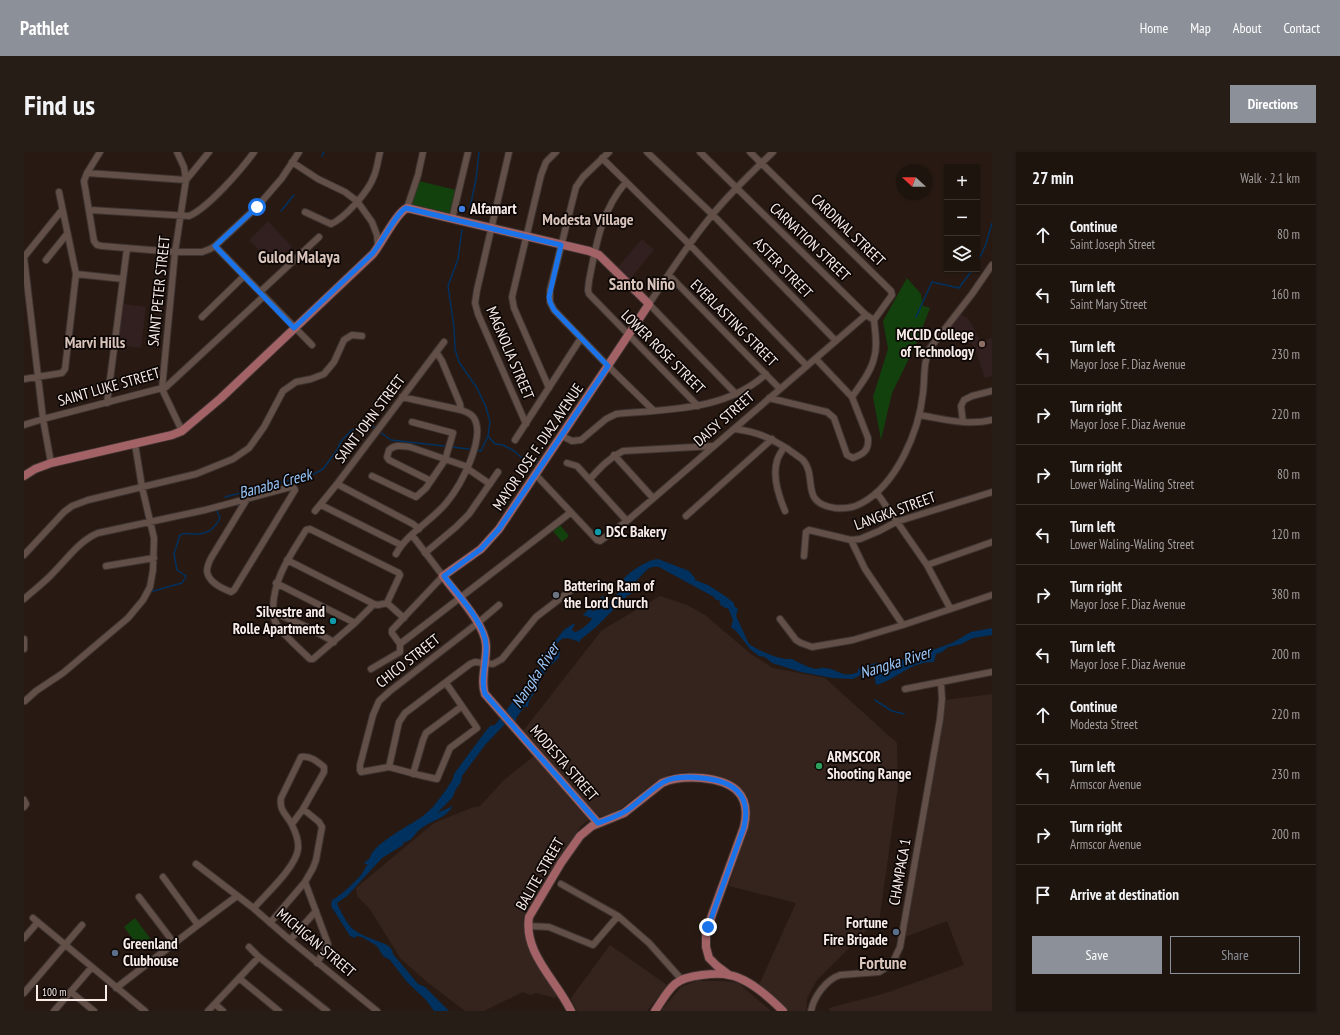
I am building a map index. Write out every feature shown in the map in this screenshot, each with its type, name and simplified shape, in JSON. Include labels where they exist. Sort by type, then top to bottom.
[{"type":"main road","points":[[24,476],[35,469],[51,463],[172,435],[182,431],[221,398],[378,247],[400,212],[406,208],[594,252],[606,260],[649,304]]},
{"type":"main road","name":"MAYOR JOSE F. DIAZ AVENUE","points":[[444,576],[488,542],[509,516],[535,474],[562,436],[649,304]]},
{"type":"main road","points":[[444,576],[479,622],[485,636],[486,663]]},
{"type":"main road","name":"MODESTA STREET","points":[[486,663],[484,690],[488,698],[598,823]]},
{"type":"main road","name":"BALITE STREET","points":[[571,1011],[536,954],[528,926],[529,918],[569,851],[585,831],[598,823],[624,813],[662,783],[669,780],[685,777],[713,779],[729,785],[738,792],[746,807],[746,820],[708,927],[706,940],[709,958],[730,975]]},
{"type":"main road","points":[[654,1011],[676,983],[706,974],[730,975],[742,979],[761,992],[783,1011]]},
{"type":"street","points":[[100,152],[87,173],[84,181],[94,241],[97,245],[175,252],[202,252],[215,246],[257,207],[282,178],[299,152]]},
{"type":"street","name":"SAINT PETER STREET","points":[[162,388],[175,252],[186,180],[184,167],[176,152]]},
{"type":"street","points":[[87,173],[186,180],[209,152]]},
{"type":"street","points":[[90,210],[181,216],[195,214],[222,190],[254,152]]},
{"type":"street","points":[[305,212],[332,224],[343,216],[366,190],[374,177],[380,152]]},
{"type":"street","points":[[406,208],[418,175],[423,152]]},
{"type":"street","points":[[452,219],[468,152]]},
{"type":"street","name":"MAGNOLIA STREET","points":[[509,152],[477,290],[476,309],[526,424]]},
{"type":"street","points":[[549,388],[513,303],[513,291],[543,168],[546,162],[556,152]]},
{"type":"street","points":[[609,152],[583,177],[576,187],[550,290],[550,302],[554,310],[653,410]]},
{"type":"street","name":"ASTER STREET","points":[[648,152],[712,214],[836,341]]},
{"type":"street","name":"CARNATION STREET","points":[[700,152],[866,315],[874,320]]},
{"type":"street","points":[[750,152],[761,163]]},
{"type":"street","points":[[736,394],[649,304],[689,244],[712,214],[773,152]]},
{"type":"street","points":[[602,158],[689,244],[807,366]]},
{"type":"street","points":[[292,162],[345,192],[357,201],[372,222],[377,235],[378,247]]},
{"type":"street","name":"CARDINAL STREET","points":[[761,163],[891,291],[892,295],[874,320]]},
{"type":"street","points":[[594,252],[602,222],[607,210],[613,198],[626,182]]},
{"type":"street","points":[[24,379],[62,374],[64,372],[76,274],[59,192]]},
{"type":"street","points":[[51,463],[43,419],[25,283],[24,257],[62,210]]},
{"type":"street","points":[[46,260],[67,234]]},
{"type":"street","name":"SAINT LUKE STREET","points":[[24,425],[166,387],[319,237]]},
{"type":"street","points":[[215,246],[312,345]]},
{"type":"street","points":[[107,403],[127,248]]},
{"type":"street","name":"LOWER ROSE STREET","points":[[594,252],[588,286],[589,294],[698,406]]},
{"type":"street","points":[[735,429],[755,432],[772,439],[803,461],[806,466],[813,495],[819,502],[832,507],[846,508],[855,507],[861,504],[877,493],[888,482],[902,459],[919,415],[923,393],[924,368],[930,348],[972,294],[992,265]]},
{"type":"street","points":[[76,274],[123,279]]},
{"type":"street","name":"EVERLASTING STREET","points":[[668,275],[780,389]]},
{"type":"street","points":[[202,317],[244,276]]},
{"type":"street","name":"DAISY STREET","points":[[570,513],[598,541],[600,541],[627,521],[714,446],[774,399],[780,389],[866,315]]},
{"type":"street","points":[[852,397],[870,368],[874,358],[874,320]]},
{"type":"street","points":[[24,554],[57,518],[72,506],[88,500],[196,474],[233,459],[249,448],[260,432],[283,391],[296,382],[312,379],[324,374],[334,362],[344,340],[352,336],[362,336]]},
{"type":"street","points":[[515,440],[581,338]]},
{"type":"street","name":"SAINT JOHN STREET","points":[[314,511],[337,484],[444,342]]},
{"type":"street","points":[[437,353],[442,361],[460,404],[461,410]]},
{"type":"street","points":[[774,399],[826,412],[834,418],[847,455],[853,458],[865,451],[868,445],[868,438],[852,397],[816,359]]},
{"type":"street","points":[[562,436],[572,441],[581,440],[610,416],[616,414],[698,406],[736,394],[751,386],[766,374]]},
{"type":"street","points":[[162,388],[182,431]]},
{"type":"street","points":[[963,422],[961,406],[964,400],[972,396],[992,391]]},
{"type":"street","points":[[396,554],[401,545],[448,502],[468,468],[478,436],[478,427],[473,416],[461,410],[402,397]]},
{"type":"street","points":[[919,415],[963,422],[981,423],[992,420]]},
{"type":"street","points":[[372,476],[416,497],[426,488],[446,460],[453,433],[412,422]]},
{"type":"street","points":[[686,516],[772,439]]},
{"type":"street","points":[[25,702],[40,688],[63,673],[128,618],[143,600],[150,587],[154,558],[154,538],[142,487],[135,444]]},
{"type":"street","points":[[431,481],[389,460],[387,454],[391,448],[401,445],[410,447],[468,468],[490,484]]},
{"type":"street","points":[[590,479],[614,455],[623,451],[714,446]]},
{"type":"street","points":[[784,447],[777,460],[776,473],[780,500],[785,512]]},
{"type":"street","points":[[614,455],[653,498]]},
{"type":"street","points":[[567,463],[577,466],[627,521]]},
{"type":"street","points":[[426,553],[469,514],[498,472]]},
{"type":"street","points":[[400,644],[570,513],[535,474]]},
{"type":"street","points":[[337,484],[413,524],[419,529]]},
{"type":"street","points":[[24,599],[54,573],[80,544],[90,537],[291,487],[294,488],[295,490],[234,590],[231,592],[212,581],[207,571],[211,558],[247,499]]},
{"type":"street","points":[[877,493],[927,565],[950,608]]},
{"type":"street","name":"LANGKA STREET","points":[[804,556],[806,532],[809,530],[851,540],[860,539],[880,531],[896,522],[992,493]]},
{"type":"street","points":[[321,504],[401,545]]},
{"type":"street","points":[[374,604],[334,642],[313,659],[310,659],[276,624],[273,612],[273,595],[276,583],[287,560],[306,530],[310,529],[399,573],[399,577],[387,603]]},
{"type":"street","points":[[371,669],[400,652],[400,644],[392,632],[444,576],[412,535]]},
{"type":"street","points":[[851,540],[865,568],[903,624]]},
{"type":"street","points":[[927,565],[992,542]]},
{"type":"street","points":[[106,566],[154,558]]},
{"type":"street","points":[[287,560],[374,604],[378,605],[387,603]]},
{"type":"street","points":[[276,583],[355,623]]},
{"type":"street","points":[[446,683],[461,707],[476,726],[476,730],[450,748],[437,778],[413,774],[389,767],[399,722],[406,714],[470,664],[475,662],[493,664],[502,659],[536,617],[574,588]]},
{"type":"street","points":[[780,619],[796,640],[812,647],[853,640],[992,595]]},
{"type":"street","points":[[387,603],[404,618]]},
{"type":"street","points":[[479,622],[499,605]]},
{"type":"street","points":[[273,612],[307,627],[334,642]]},
{"type":"street","name":"CHICO STREET","points":[[389,767],[363,772],[360,770],[367,732],[379,701],[479,622]]},
{"type":"street","points":[[24,640],[24,649]]},
{"type":"street","points":[[905,689],[992,672]]},
{"type":"street","name":"CHAMPACA 1","points":[[811,1011],[824,986],[835,977],[879,972],[892,964],[900,947],[940,719],[942,698],[941,683]]},
{"type":"street","points":[[413,774],[426,733],[461,707]]},
{"type":"street","points":[[254,908],[295,860],[297,854],[298,843],[292,824],[282,810],[280,804],[281,798],[303,756],[311,758],[325,769],[303,809],[292,824]]},
{"type":"street","points":[[270,923],[305,882],[316,860],[322,827],[319,822],[303,809]]},
{"type":"street","name":"MICHIGAN STREET","points":[[196,864],[254,908],[317,963],[377,1011]]},
{"type":"street","points":[[163,877],[198,924]]},
{"type":"street","points":[[305,882],[328,944],[317,963]]},
{"type":"street","points":[[561,884],[618,916],[649,943],[682,980]]},
{"type":"street","points":[[116,988],[198,924],[237,896]]},
{"type":"street","points":[[139,897],[174,943]]},
{"type":"street","points":[[290,940],[316,911]]},
{"type":"street","points":[[528,926],[549,927],[593,945],[618,916]]},
{"type":"street","points":[[24,938],[36,920],[145,1011]]},
{"type":"street","points":[[24,993],[82,925]]},
{"type":"street","points":[[249,947],[259,957],[327,1011]]},
{"type":"street","points":[[208,1011],[259,957]]},
{"type":"street","points":[[54,1011],[92,967]]},
{"type":"street","points":[[239,978],[279,1011]]},
{"type":"street","points":[[71,992],[94,1011]]},
{"type":"street","points":[[215,1004],[224,1011]]},
{"type":"shaded area","points":[[268,221],[292,247],[273,264],[249,240]]},
{"type":"shaded area","points":[[642,239],[654,250],[630,279],[617,268]]},
{"type":"shaded area","points":[[124,304],[146,307],[141,348],[118,345]]},
{"type":"shaded area","name":"MCCID College of Technology","points":[[958,313],[968,318],[981,342],[992,338],[992,376],[985,378],[974,346],[948,325]]},
{"type":"shaded area","points":[[660,596],[687,605],[705,615],[751,654],[773,668],[825,678],[897,743],[898,787],[879,922],[876,921],[817,980],[807,998],[806,1011],[787,1011],[777,1000],[759,985],[796,903],[729,886],[751,816],[749,805],[729,781],[719,776],[687,772],[670,774],[655,782],[616,812],[599,817],[523,731],[602,630]]},
{"type":"shaded area","points":[[992,694],[992,1011],[830,1011],[829,1008],[886,993],[964,965],[947,921],[905,937],[945,700]]},
{"type":"shaded area","points":[[535,755],[590,819],[581,826],[566,848],[545,880],[539,893],[526,910],[523,921],[524,932],[536,964],[557,995],[555,998],[536,993],[530,995],[523,992],[484,1011],[465,1011],[427,982],[401,959],[369,908],[357,896],[356,888],[434,823],[471,808],[480,806],[504,780]]},
{"type":"shaded area","points":[[610,945],[667,985],[647,1011],[577,1011],[571,998]]},
{"type":"shaded area","points":[[696,981],[724,981],[738,983],[771,1011],[661,1011],[681,987]]},
{"type":"green space","points":[[419,181],[456,190],[452,214],[448,217],[411,207]]},
{"type":"green space","points":[[907,278],[921,294],[923,306],[930,308],[916,344],[892,393],[881,440],[873,397],[888,349],[883,321]]},
{"type":"green space","points":[[560,525],[569,536],[562,542],[553,531]]},
{"type":"green space","points":[[135,918],[152,941],[141,950],[124,927]]},
{"type":"water","name":"Nangka River","points":[[658,559],[689,571],[695,580],[708,585],[734,603],[734,606],[738,609],[736,616],[749,644],[769,654],[781,658],[792,659],[803,665],[816,669],[824,668],[844,674],[853,674],[858,672],[858,669],[874,663],[881,663],[882,667],[890,666],[915,654],[927,652],[952,643],[971,632],[992,628],[992,635],[973,638],[961,644],[948,647],[942,652],[936,654],[934,662],[918,664],[883,683],[876,685],[874,674],[871,671],[853,679],[832,678],[801,672],[772,663],[765,657],[759,656],[750,649],[737,632],[731,627],[733,620],[728,608],[721,606],[719,600],[716,600],[714,597],[659,567],[652,567],[648,569],[633,584],[631,594],[628,595],[596,627],[580,640],[580,642],[566,638],[558,642],[556,646],[560,651],[559,658],[542,676],[538,687],[529,701],[528,707],[525,706],[516,718],[516,722],[511,720],[507,722],[485,745],[462,776],[461,782],[452,798],[437,813],[453,806],[449,811],[441,818],[423,827],[410,840],[404,842],[403,845],[382,858],[347,896],[337,903],[344,918],[352,928],[357,932],[389,947],[418,984],[425,987],[449,1011],[434,1011],[426,1000],[407,982],[390,960],[383,956],[377,946],[362,937],[357,936],[354,938],[350,936],[331,906],[332,900],[335,899],[361,875],[368,864],[364,863],[381,844],[423,816],[433,807],[453,779],[454,774],[485,732],[490,726],[495,725],[511,704],[516,693],[522,689],[531,677],[537,673],[538,674],[540,670],[539,665],[545,653],[564,630],[573,624],[575,624],[572,629],[574,632],[584,627],[592,619],[583,615],[588,608],[603,596],[605,599],[591,609],[592,611],[596,610],[606,604],[623,588],[625,584],[622,581],[628,574],[644,564]]},
{"type":"waterway","points":[[322,156],[324,152]]},
{"type":"waterway","points":[[470,208],[476,179],[479,152]]},
{"type":"waterway","points":[[281,211],[294,195]]},
{"type":"waterway","points":[[980,257],[986,244],[992,223]]},
{"type":"waterway","points":[[462,230],[458,259],[448,286],[454,327],[455,349],[459,362],[477,388],[486,407],[490,422],[488,436]]},
{"type":"waterway","points":[[916,317],[932,282],[959,288],[971,272]]},
{"type":"waterway","name":"Banaba Creek","points":[[225,497],[314,474],[323,469],[337,450],[341,441],[351,431],[360,425],[367,423],[375,428]]},
{"type":"waterway","name":"Banaba Creek","points":[[380,432],[391,440],[444,446]]},
{"type":"waterway","name":"Banaba Creek","points":[[477,450],[481,451],[488,436],[495,444],[503,445],[514,451],[522,458],[538,462]]},
{"type":"waterway","name":"Banaba Creek","points":[[452,447],[469,449]]},
{"type":"waterway","name":"Banaba Creek","points":[[150,592],[182,583],[186,576],[177,570],[174,554],[180,535],[185,533],[206,533],[215,526],[220,518],[217,511]]},
{"type":"waterway","points":[[875,700],[892,711],[904,714]]},
{"type":"place","name":"Alfamart","points":[[462,209]]},
{"type":"place","name":"MCCID College of Technology","points":[[982,344]]},
{"type":"place","name":"DSC Bakery","points":[[598,532]]},
{"type":"place","name":"Battering Ram of the Lord Church","points":[[556,595]]},
{"type":"place","name":"Silvestre and Rolle Apartments","points":[[333,621]]},
{"type":"place","name":"ARMSCOR Shooting Range","points":[[819,766]]},
{"type":"place","name":"Fortune Fire Brigade","points":[[896,932]]},
{"type":"place","name":"Greenland Clubhouse","points":[[115,953]]},
{"type":"district","name":"Modesta Village","points":[[588,219]]},
{"type":"district","name":"Gulod Malaya","points":[[299,257]]},
{"type":"district","name":"Santo Niño","points":[[642,284]]},
{"type":"district","name":"Marvi Hills","points":[[95,342]]},
{"type":"district","name":"Fortune","points":[[883,963]]},
{"type":"route","points":[[257,207],[215,246],[294,328],[372,254],[382,242],[400,212],[406,208],[412,208],[561,245],[550,290],[550,302],[554,310],[608,366],[499,529],[481,549],[444,576],[479,622],[485,636],[486,663],[483,684],[485,694],[598,823],[624,813],[662,783],[677,778],[692,777],[713,779],[729,785],[741,795],[746,807],[746,820],[708,927]]}]
